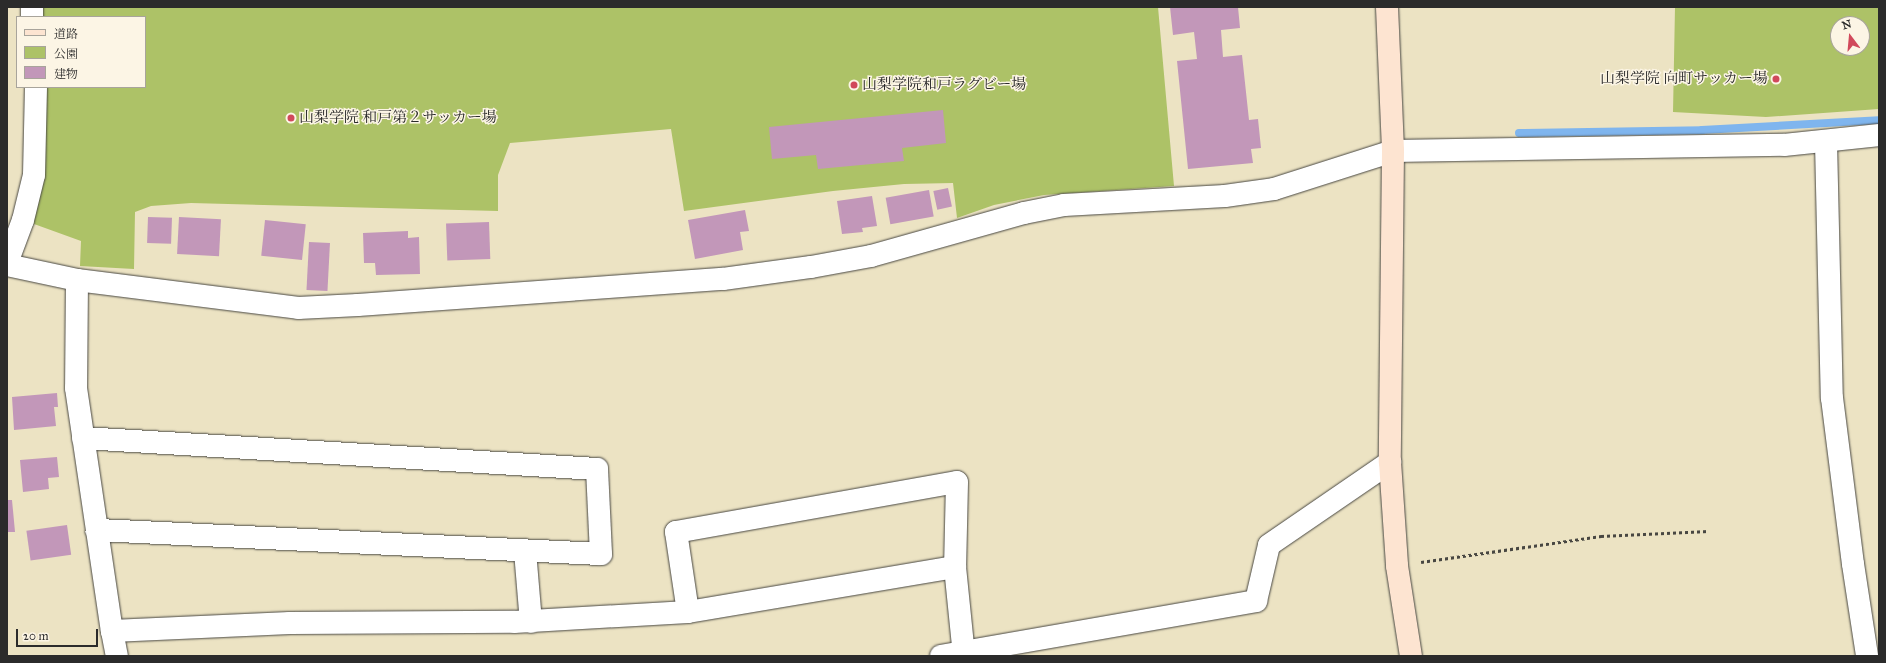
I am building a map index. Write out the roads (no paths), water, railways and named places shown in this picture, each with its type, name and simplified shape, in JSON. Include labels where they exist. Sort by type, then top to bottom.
[{"type":"street","points":[[1387,7],[1393,151],[1390,462],[1397,566],[1411,656]]},
{"type":"street","points":[[36,88],[34,175],[23,220],[7,264],[77,280],[298,308],[723,279],[812,267],[871,256],[1024,213],[1064,205],[1225,196],[1274,189],[1393,151],[1784,145],[1826,142],[1879,135]]},
{"type":"street","points":[[1826,142],[1832,398],[1853,564],[1868,656]]},
{"type":"street","points":[[77,280],[76,388],[117,656]]},
{"type":"street","points":[[83,438],[597,469],[601,554],[97,530]]},
{"type":"street","points":[[941,656],[964,654],[1256,601],[1269,545],[1390,462]]},
{"type":"street","points":[[688,612],[676,532],[957,482],[955,567],[964,654]]},
{"type":"street","points":[[525,550],[531,622]]},
{"type":"street","points":[[112,631],[290,623],[531,622],[688,612],[955,567]]},
{"type":"waterway","points":[[1519,133],[1702,130],[1879,120]]},
{"type":"place","name":"山梨学院 向町サッカー場","points":[[1776,79]]},
{"type":"place","name":"山梨学院和戸ラグビー場","points":[[854,85]]},
{"type":"place","name":"山梨学院 和戸第２サッカー場","points":[[291,118]]}]
